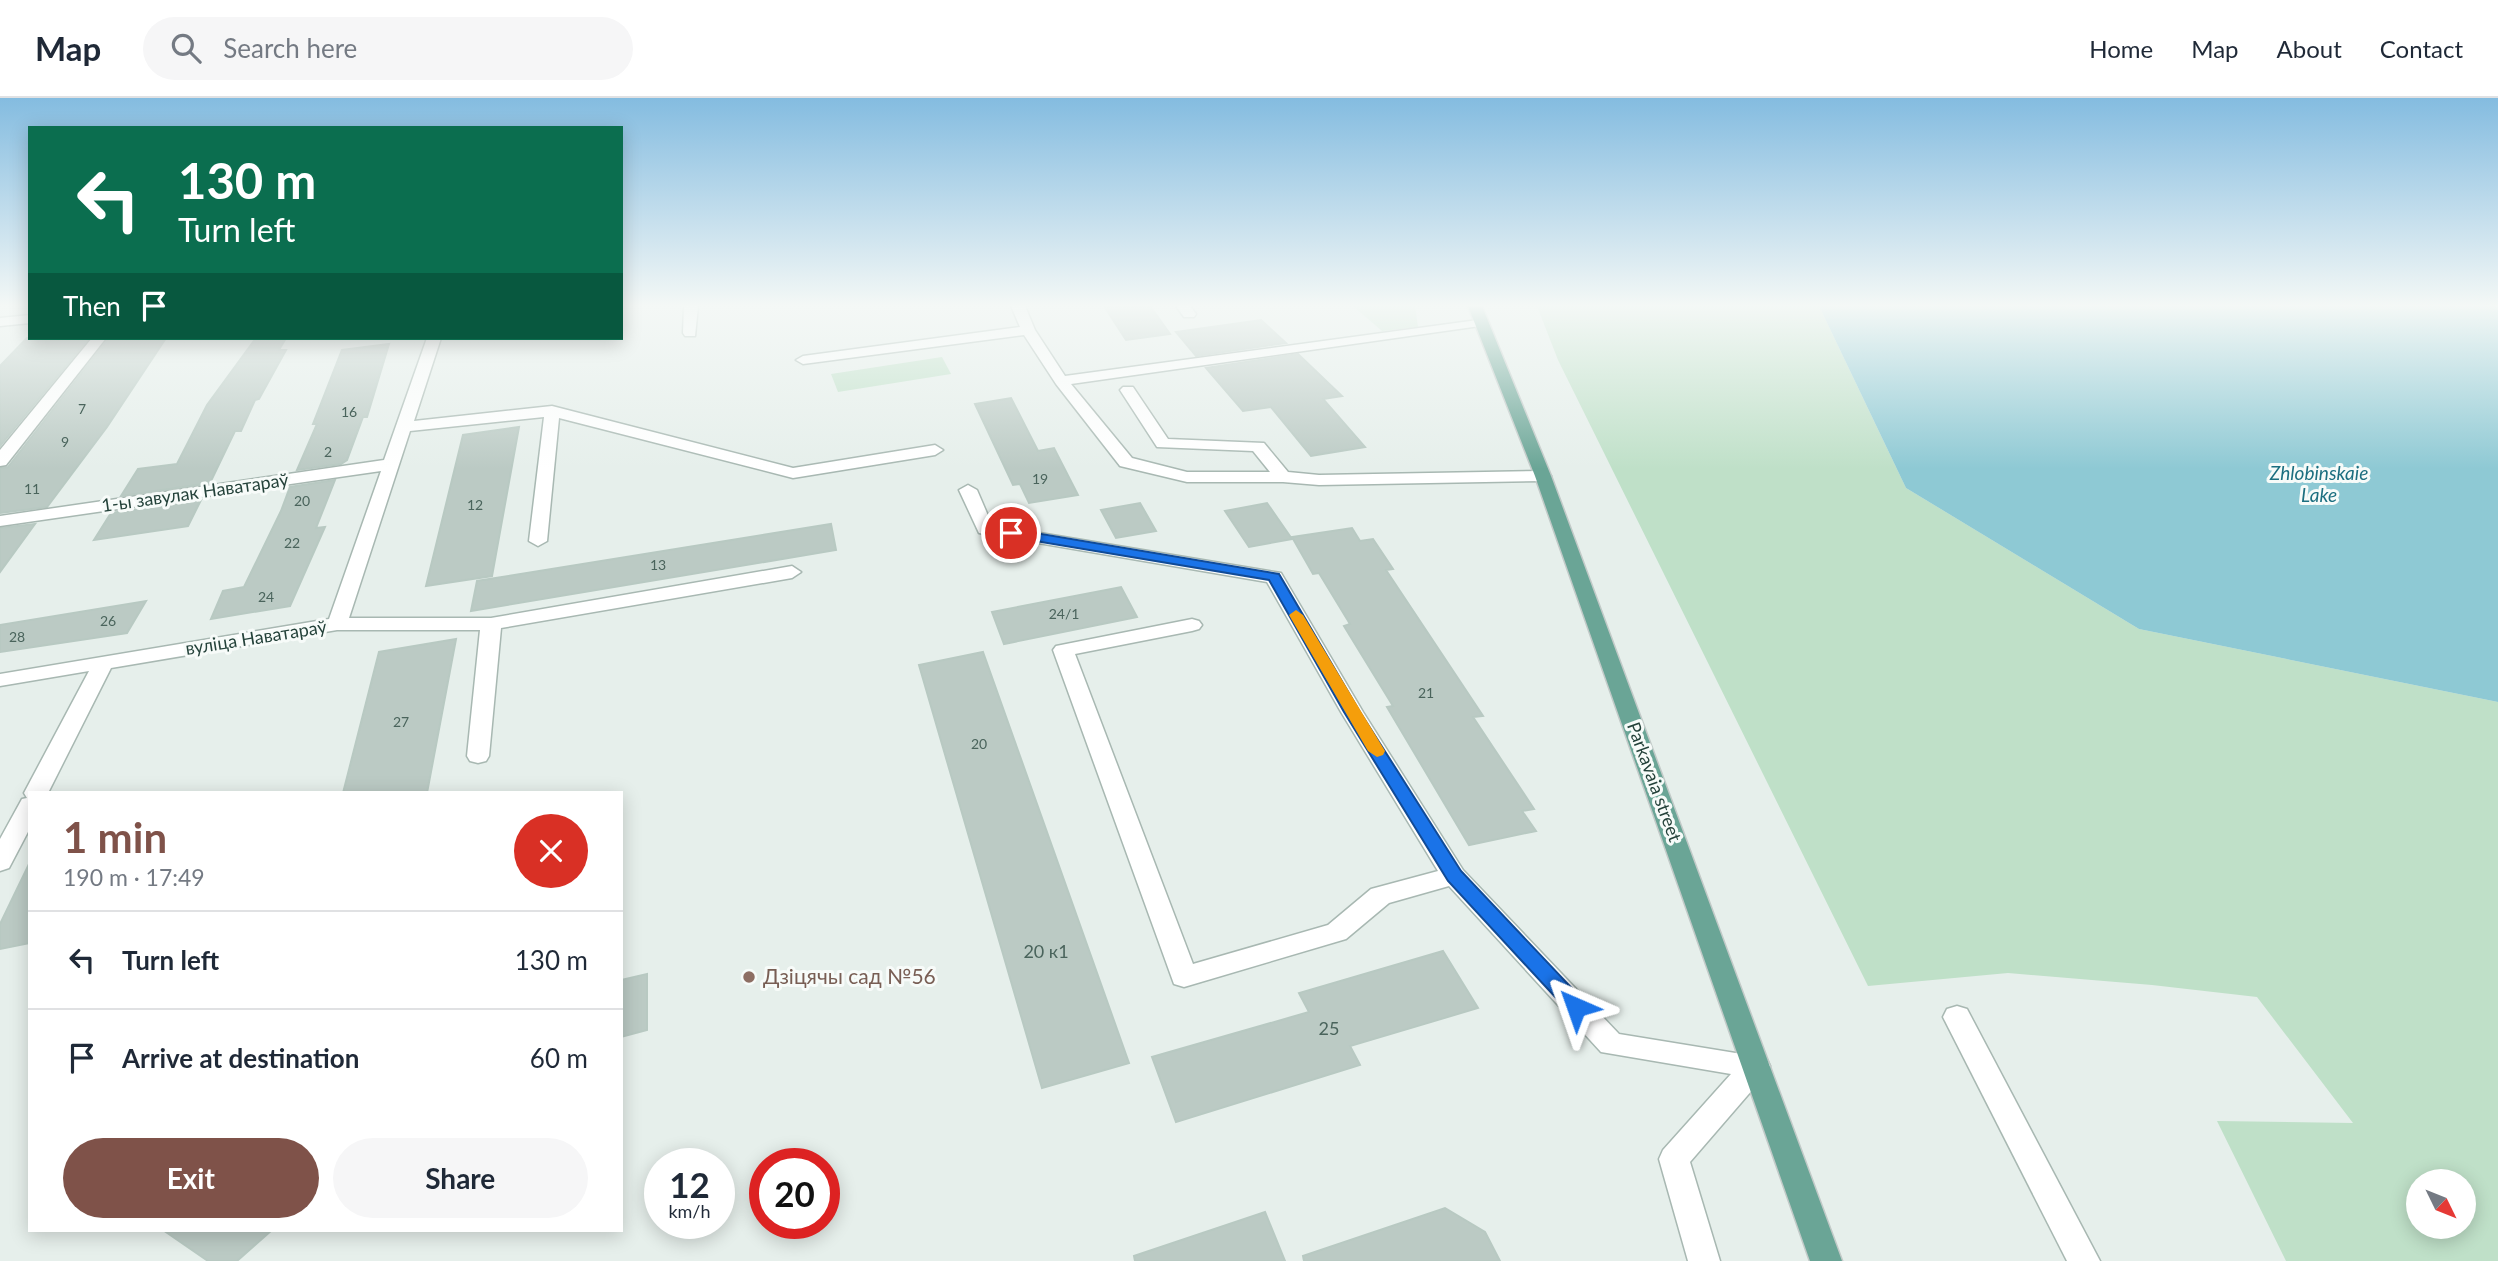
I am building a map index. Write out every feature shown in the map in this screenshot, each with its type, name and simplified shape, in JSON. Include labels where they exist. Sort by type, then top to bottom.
[{"type":"main road","name":"Parkavaia street","points":[[1496,360],[1543,477],[1826,1261]]},
{"type":"street","points":[[0,461],[81,360]]},
{"type":"street","name":"вуліца Наватараў","points":[[0,680],[337,624],[427,360]]},
{"type":"street","points":[[1048,360],[1126,462],[1187,477],[1283,477],[1319,480],[1543,477]]},
{"type":"street","points":[[1061,381],[1190,360]]},
{"type":"street","points":[[1128,390],[1163,444],[1258,446],[1283,477]]},
{"type":"street","points":[[538,541],[552,411]]},
{"type":"street","points":[[405,426],[552,411],[793,473],[935,450]]},
{"type":"street","name":"1-ы завулак Наватараў","points":[[0,521],[391,464]]},
{"type":"street","points":[[968,490],[985,529],[1274,577],[1352,712],[1454,876],[1611,1044],[1756,1066]]},
{"type":"street","points":[[337,624],[491,624],[792,572]]},
{"type":"street","points":[[478,756],[491,624]]},
{"type":"street","points":[[1192,625],[1063,650],[1184,977],[1337,932],[1380,896],[1454,876]]},
{"type":"street","points":[[37,791],[104,663]]},
{"type":"street","points":[[0,862],[28,809]]},
{"type":"street","points":[[1957,1017],[2084,1261]]},
{"type":"street","points":[[1704,1261],[1674,1159],[1756,1066]]},
{"type":"green space","points":[[921,360],[944,360],[951,374],[838,392],[831,374]]},
{"type":"green space","points":[[1558,360],[1845,360],[1906,488],[2139,629],[2498,702],[2498,1261],[2286,1261],[2217,1121],[2353,1123],[2257,997],[2008,973],[1868,986]]},
{"type":"water","name":"Zhlobinskaie Lake","points":[[1845,360],[2498,360],[2498,702],[2139,629],[1906,488]]},
{"type":"building","points":[[6,360],[71,360],[0,446],[0,366]]},
{"type":"building","points":[[92,360],[151,360],[107,427],[47,507],[0,513],[0,468],[8,467]]},
{"type":"building","points":[[240,360],[280,360],[259,399],[255,400],[241,431],[235,431],[210,483],[121,496],[138,469],[177,464],[207,405]]},
{"type":"building","points":[[338,360],[384,360],[367,417],[363,417],[347,460],[341,464],[297,470],[317,424],[313,424]]},
{"type":"building","points":[[1257,360],[1305,360],[1342,396],[1323,399],[1365,447],[1311,456],[1271,407],[1243,411],[1206,368]]},
{"type":"building","points":[[1011,398],[1038,451],[1054,448],[1078,495],[1029,503],[1020,484],[1013,485],[975,404]]},
{"type":"building","points":[[519,427],[492,576],[426,586],[463,435]]},
{"type":"building","points":[[335,480],[316,528],[325,527],[290,606],[211,619],[223,591],[244,587],[290,487]]},
{"type":"building","points":[[201,500],[188,526],[94,540],[111,513]]},
{"type":"building","points":[[1140,503],[1156,531],[1116,538],[1101,510]]},
{"type":"building","points":[[1267,503],[1292,539],[1249,547],[1225,511]]},
{"type":"building","points":[[35,524],[0,572],[0,528]]},
{"type":"building","points":[[831,524],[836,550],[471,611],[477,581]]},
{"type":"building","points":[[1352,528],[1360,541],[1373,539],[1393,569],[1386,570],[1483,716],[1473,717],[1534,809],[1522,811],[1536,831],[1469,845],[1387,707],[1393,706],[1344,626],[1350,624],[1319,573],[1313,574],[1292,537]]},
{"type":"building","points":[[1121,587],[1137,617],[1004,644],[992,612]]},
{"type":"building","points":[[146,601],[127,633],[0,652],[0,625]]},
{"type":"building","points":[[456,639],[427,791],[344,791],[379,652]]},
{"type":"building","points":[[983,652],[1129,1063],[1042,1088],[919,665]]},
{"type":"building","points":[[28,866],[28,943],[0,949],[0,924]]},
{"type":"building","points":[[1443,951],[1478,1008],[1350,1046],[1360,1065],[1176,1122],[1152,1057],[1309,1012],[1299,993]]},
{"type":"building","points":[[647,974],[647,1030],[623,1036],[623,980]]},
{"type":"building","points":[[1445,1208],[1485,1232],[1500,1261],[1304,1261],[1303,1256]]},
{"type":"building","points":[[1265,1212],[1285,1261],[1135,1261],[1134,1256]]},
{"type":"building","points":[[166,1232],[270,1232],[237,1261],[208,1261]]},
{"type":"slow traffic","points":[[1296,615],[1377,751]]},
{"type":"place","name":"Дзіцячы сад №56","points":[[749,977]]},
{"type":"route","points":[[1011,533],[1274,577],[1352,712],[1454,876],[1576,1007]]}]
